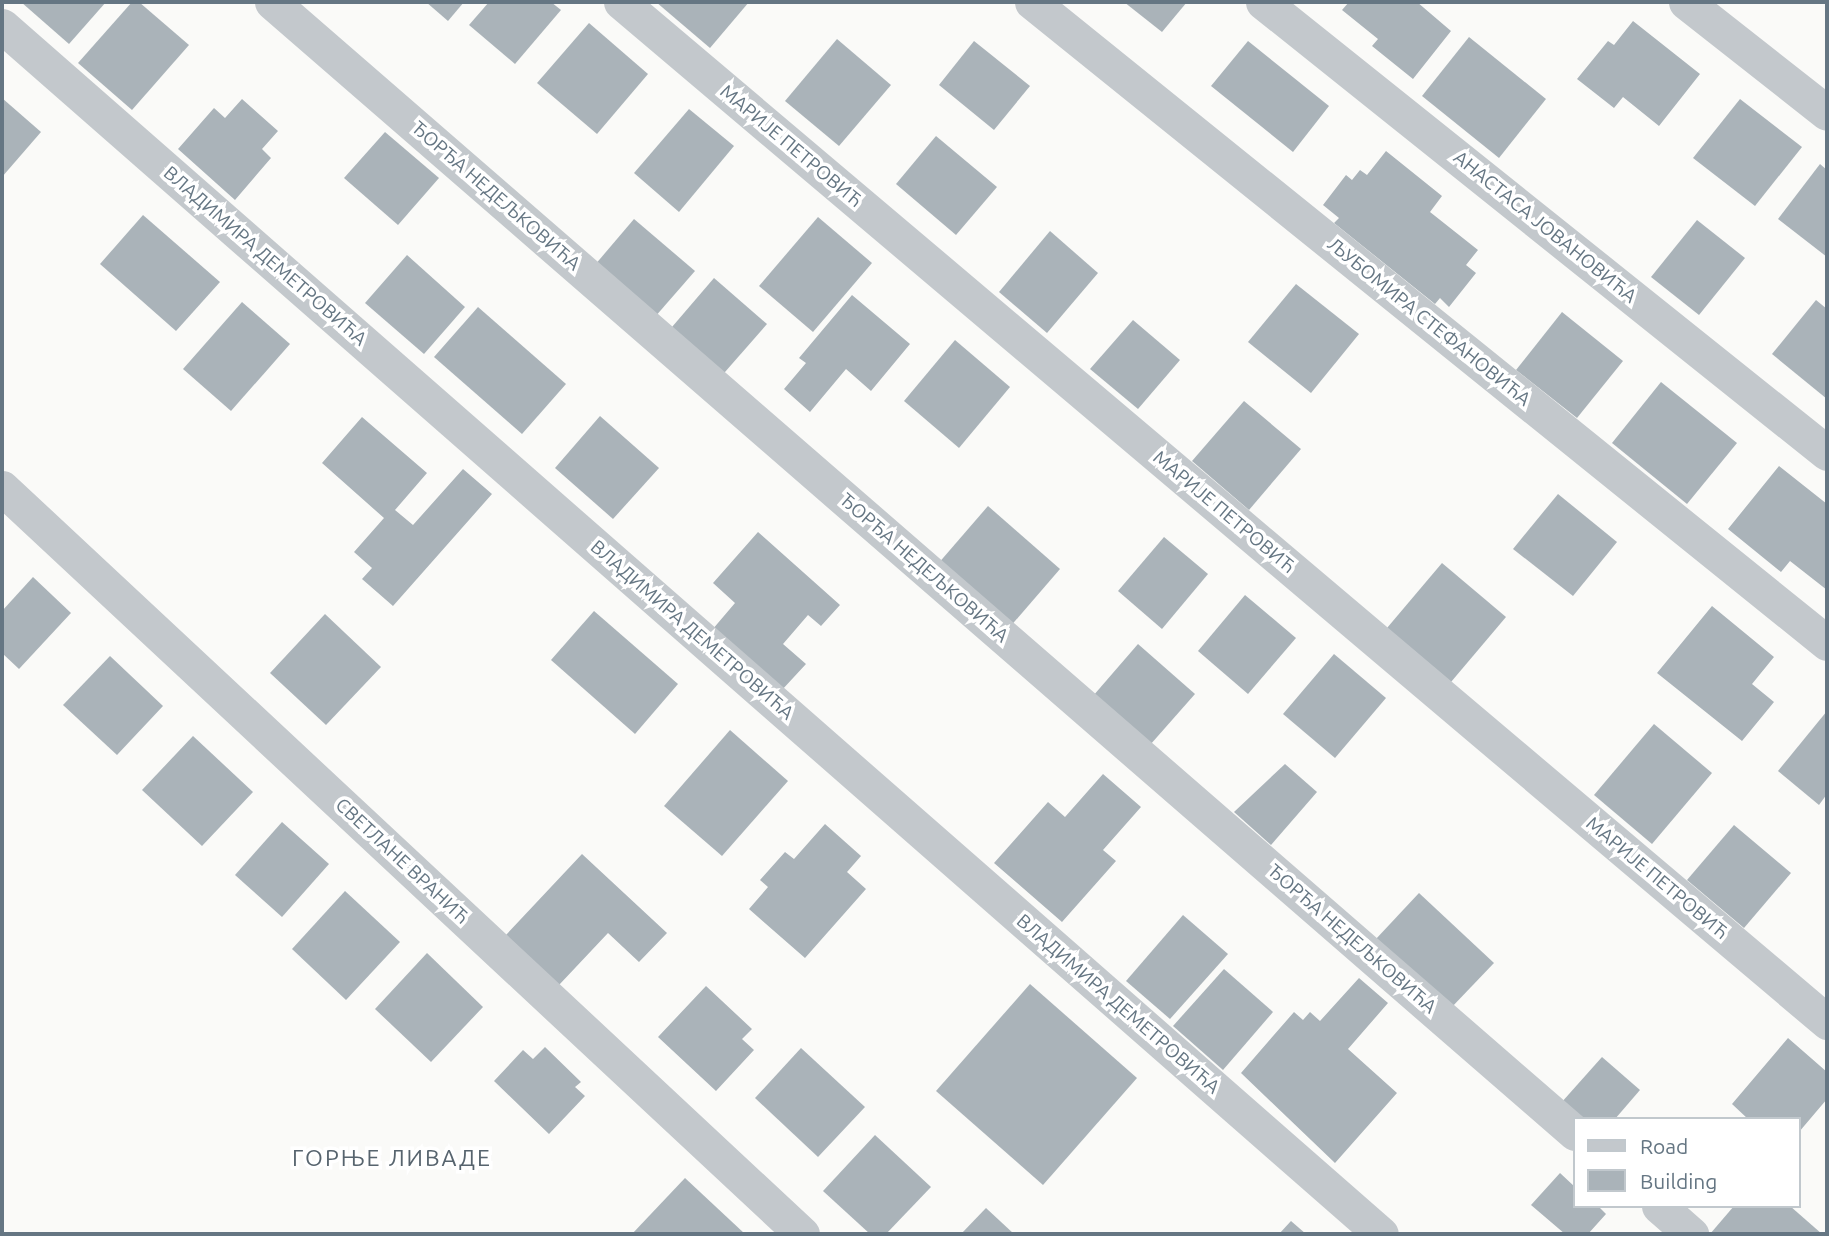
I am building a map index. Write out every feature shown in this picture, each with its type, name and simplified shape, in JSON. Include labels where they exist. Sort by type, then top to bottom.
[{"type":"street","name":"ЂОРЂА НЕДЕЉКОВИЋА","points":[[272,2],[1574,1132]]},
{"type":"street","name":"МАРИЈЕ ПЕТРОВИЋ","points":[[621,2],[1827,1022]]},
{"type":"street","name":"ЉУБОМИРА СТЕФАНОВИЋА","points":[[1032,2],[1827,643]]},
{"type":"street","name":"АНАСТАСА ЈОВАНОВИЋА","points":[[1263,2],[1827,453]]},
{"type":"street","points":[[1686,2],[1827,113]]},
{"type":"street","name":"ВЛАДИМИРА ДЕМЕТРОВИЋА","points":[[2,26],[1381,1234]]},
{"type":"street","name":"СВЕТЛАНЕ ВРАНИЋ","points":[[2,488],[802,1234]]},
{"type":"street","points":[[1661,1208],[1691,1234]]},
{"type":"building","points":[[21,2],[106,2],[69,44]]},
{"type":"building","points":[[132,2],[139,2],[189,45],[132,110],[78,63]]},
{"type":"building","points":[[426,2],[464,2],[448,21]]},
{"type":"building","points":[[489,2],[551,2],[561,10],[515,64],[469,25]]},
{"type":"building","points":[[656,2],[749,2],[710,48]]},
{"type":"building","points":[[1124,2],[1187,2],[1162,32]]},
{"type":"building","points":[[1349,2],[1417,2],[1451,31],[1413,79],[1372,46],[1378,39],[1342,10]]},
{"type":"building","points":[[1633,21],[1700,74],[1659,126],[1623,97],[1614,108],[1577,79],[1608,41],[1614,45]]},
{"type":"building","points":[[589,23],[648,74],[597,134],[537,83]]},
{"type":"building","points":[[1469,37],[1546,99],[1499,158],[1422,96]]},
{"type":"building","points":[[837,39],[891,85],[839,146],[785,101]]},
{"type":"building","points":[[974,41],[1030,86],[994,130],[939,85]]},
{"type":"building","points":[[1248,41],[1329,106],[1293,152],[1211,86]]},
{"type":"building","points":[[2,98],[41,132],[2,177]]},
{"type":"building","points":[[242,99],[278,131],[262,149],[271,158],[235,200],[178,149],[214,108],[225,118]]},
{"type":"building","points":[[1740,99],[1802,147],[1755,206],[1693,158]]},
{"type":"building","points":[[689,109],[734,146],[679,212],[634,173]]},
{"type":"building","points":[[385,132],[439,178],[398,225],[344,178]]},
{"type":"building","points":[[936,136],[997,187],[956,235],[896,184]]},
{"type":"building","points":[[1386,151],[1442,196],[1430,212],[1478,250],[1466,265],[1476,273],[1449,307],[1440,298],[1435,304],[1334,223],[1339,218],[1323,205],[1346,175],[1352,180],[1360,170],[1367,175]]},
{"type":"building","points":[[1820,164],[1827,170],[1827,257],[1778,219]]},
{"type":"building","points":[[143,215],[220,282],[176,331],[100,264]]},
{"type":"building","points":[[818,217],[872,263],[813,332],[759,286]]},
{"type":"building","points":[[634,219],[695,271],[654,318],[594,266]]},
{"type":"building","points":[[1697,220],[1745,258],[1699,315],[1651,277]]},
{"type":"building","points":[[1050,231],[1098,273],[1047,333],[999,292]]},
{"type":"building","points":[[407,255],[465,307],[424,354],[365,303]]},
{"type":"building","points":[[714,278],[767,324],[718,380],[666,334]]},
{"type":"building","points":[[1296,284],[1359,334],[1311,393],[1248,342]]},
{"type":"building","points":[[852,295],[910,344],[871,391],[846,369],[810,412],[784,389],[806,363],[799,358]]},
{"type":"building","points":[[1816,300],[1827,309],[1827,399],[1772,354]]},
{"type":"building","points":[[242,302],[290,344],[231,411],[183,369]]},
{"type":"building","points":[[478,307],[566,384],[522,434],[434,357]]},
{"type":"building","points":[[1562,312],[1623,361],[1577,418],[1516,370]]},
{"type":"building","points":[[1133,320],[1180,360],[1138,409],[1090,369]]},
{"type":"building","points":[[955,340],[1010,387],[959,448],[904,401]]},
{"type":"building","points":[[1661,382],[1737,443],[1687,504],[1612,443]]},
{"type":"building","points":[[1244,401],[1301,449],[1249,510],[1192,461]]},
{"type":"building","points":[[600,416],[659,468],[613,519],[555,468]]},
{"type":"building","points":[[362,417],[427,473],[395,510],[413,525],[463,469],[492,494],[393,606],[362,579],[372,568],[354,552],[384,518],[322,463]]},
{"type":"building","points":[[1779,466],[1827,504],[1827,590],[1790,561],[1781,572],[1728,529]]},
{"type":"building","points":[[1558,494],[1617,542],[1573,596],[1513,549]]},
{"type":"building","points":[[988,506],[1060,569],[1009,628],[937,565]]},
{"type":"building","points":[[758,532],[840,605],[821,626],[808,615],[783,644],[806,664],[781,691],[712,630],[735,603],[713,583]]},
{"type":"building","points":[[1164,537],[1208,574],[1162,629],[1118,591]]},
{"type":"building","points":[[1442,563],[1506,617],[1451,682],[1387,628]]},
{"type":"building","points":[[33,577],[71,613],[19,669],[2,653],[2,611]]},
{"type":"building","points":[[1245,595],[1296,638],[1248,694],[1198,651]]},
{"type":"building","points":[[1712,606],[1774,657],[1752,684],[1774,702],[1742,741],[1657,673]]},
{"type":"building","points":[[594,611],[678,684],[635,734],[551,660]]},
{"type":"building","points":[[325,614],[381,667],[326,725],[270,673]]},
{"type":"building","points":[[1138,644],[1195,694],[1150,745],[1093,696]]},
{"type":"building","points":[[1334,654],[1386,698],[1335,758],[1283,714]]},
{"type":"building","points":[[110,656],[163,706],[117,755],[63,705]]},
{"type":"building","points":[[1827,711],[1827,794],[1819,805],[1778,771]]},
{"type":"building","points":[[1654,724],[1712,773],[1652,844],[1594,795]]},
{"type":"building","points":[[730,730],[788,781],[722,856],[664,806]]},
{"type":"building","points":[[193,736],[253,792],[202,846],[142,790]]},
{"type":"building","points":[[1285,764],[1317,792],[1271,845],[1234,812]]},
{"type":"building","points":[[1103,774],[1141,807],[1103,850],[1116,861],[1062,922],[994,863],[1048,802],[1065,817]]},
{"type":"building","points":[[282,822],[329,864],[282,917],[235,875]]},
{"type":"building","points":[[825,824],[861,856],[847,872],[866,889],[805,958],[749,909],[768,887],[760,880],[785,852],[794,859]]},
{"type":"building","points":[[1734,825],[1791,873],[1744,928],[1687,880]]},
{"type":"building","points":[[582,854],[667,933],[639,962],[608,933],[559,985],[506,935]]},
{"type":"building","points":[[345,891],[400,942],[346,1000],[292,949]]},
{"type":"building","points":[[1419,893],[1494,963],[1450,1009],[1375,940]]},
{"type":"building","points":[[1183,915],[1228,954],[1170,1019],[1126,981]]},
{"type":"building","points":[[427,953],[483,1007],[431,1062],[375,1009]]},
{"type":"building","points":[[1224,969],[1273,1012],[1223,1070],[1173,1026]]},
{"type":"building","points":[[1359,978],[1388,1003],[1348,1049],[1397,1093],[1335,1163],[1241,1073],[1294,1012],[1303,1020],[1310,1012],[1320,1021]]},
{"type":"building","points":[[1030,984],[1137,1078],[1043,1185],[936,1091]]},
{"type":"building","points":[[706,986],[752,1029],[742,1039],[754,1050],[716,1091],[658,1037]]},
{"type":"building","points":[[1788,1038],[1827,1072],[1827,1099],[1801,1130],[1801,1117],[1746,1117],[1732,1104]]},
{"type":"building","points":[[545,1047],[581,1082],[575,1087],[585,1096],[549,1134],[494,1081],[523,1050],[533,1059]]},
{"type":"building","points":[[801,1048],[865,1107],[818,1157],[755,1098]]},
{"type":"building","points":[[1602,1057],[1640,1090],[1617,1117],[1578,1117],[1561,1103]]},
{"type":"building","points":[[875,1135],[931,1187],[886,1234],[870,1234],[823,1191]]},
{"type":"building","points":[[1560,1173],[1574,1186],[1574,1208],[1600,1208],[1606,1214],[1588,1234],[1565,1234],[1531,1205]]},
{"type":"building","points":[[685,1178],[745,1234],[632,1234]]},
{"type":"building","points":[[986,1208],[1014,1234],[961,1234]]},
{"type":"building","points":[[1732,1208],[1792,1208],[1822,1234],[1710,1234]]},
{"type":"building","points":[[1291,1221],[1306,1234],[1279,1234]]},
{"type":"district","name":"ГОРЊЕ ЛИВАДЕ","points":[[392,1158]]}]
